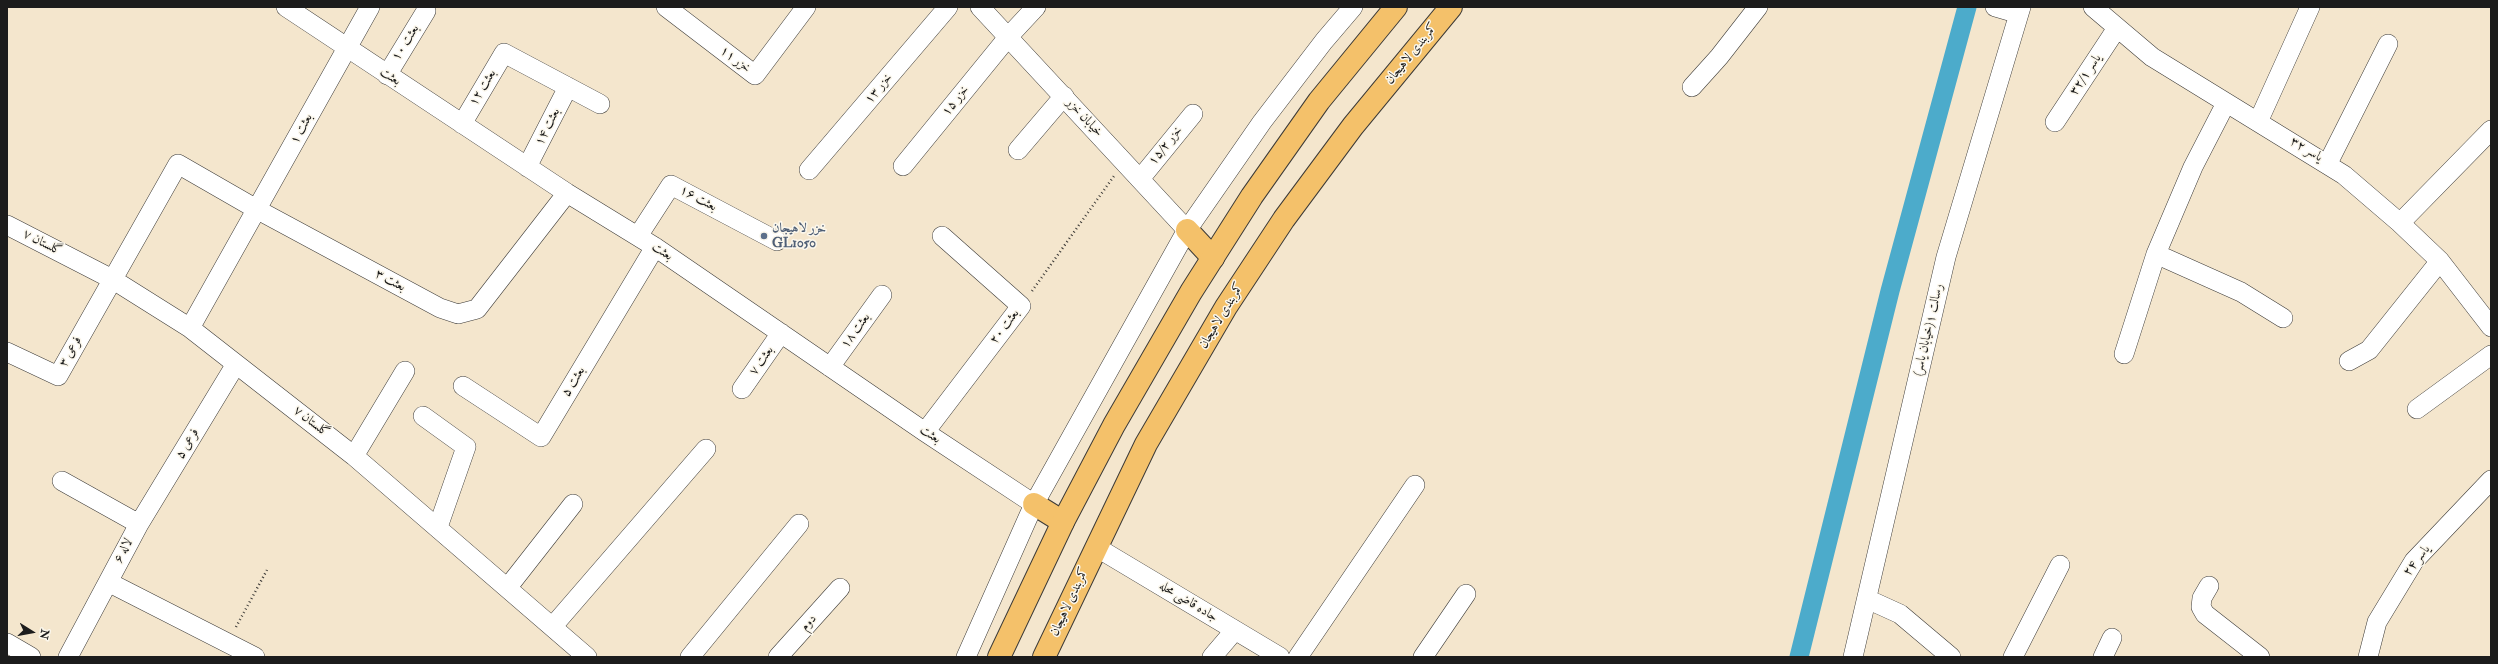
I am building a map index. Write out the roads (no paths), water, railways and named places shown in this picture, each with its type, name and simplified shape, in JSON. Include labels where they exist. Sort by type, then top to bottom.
[{"type":"main road","points":[[999,657],[1063,522],[1114,425],[1213,258],[1252,196],[1319,101],[1396,7]]},
{"type":"main road","name":"کمربندی لاهیجان","points":[[1044,657],[1146,444],[1226,307],[1263,251],[1353,126],[1451,7]]},
{"type":"main road","points":[[1187,230],[1213,258]]},
{"type":"main road","points":[[1034,504],[1063,522]]},
{"type":"street","name":"بعثت","points":[[286,7],[567,193],[656,247],[925,432],[1034,504]]},
{"type":"street","name":"بعثت ۱","points":[[190,328],[258,210],[346,48],[370,7]]},
{"type":"street","name":"خزر ۱۱","points":[[666,7],[755,75],[806,7]]},
{"type":"street","name":"خزر ۱۳","points":[[809,170],[948,7]]},
{"type":"street","name":"خیابان خزر","points":[[980,7],[1009,36],[1187,230]]},
{"type":"street","name":"خزر ۱۵","points":[[903,166],[1009,36],[1036,7]]},
{"type":"street","points":[[966,657],[1034,504],[1187,230],[1262,122],[1324,41],[1353,7]]},
{"type":"street","points":[[1692,87],[1719,57],[1758,7]]},
{"type":"street","points":[[1995,7],[2020,10]]},
{"type":"street","name":"یاسر ۳۲","points":[[2093,7],[2152,58],[2328,163],[2400,222],[2440,261],[2491,327]]},
{"type":"street","points":[[2258,122],[2310,7]]},
{"type":"street","name":"رسالت ۱(خیابان یاسر)","points":[[1853,657],[1946,257],[2020,10]]},
{"type":"street","name":"بعثت ۱۰","points":[[387,75],[426,11]]},
{"type":"street","name":"یاسر ۳۲/۱","points":[[2054,122],[2117,28]]},
{"type":"street","points":[[2328,163],[2388,44]]},
{"type":"street","name":"بعثت ۱۲","points":[[462,124],[504,53],[568,87]]},
{"type":"street","points":[[568,87],[600,104]]},
{"type":"street","name":"بعثت ۱۴","points":[[527,167],[568,87]]},
{"type":"street","points":[[1018,150],[1064,96]]},
{"type":"street","points":[[2124,354],[2156,254],[2193,168],[2226,103]]},
{"type":"street","name":"خزر ۱۵/۲","points":[[1140,179],[1193,114]]},
{"type":"street","points":[[2400,222],[2491,130]]},
{"type":"street","name":"بعثت ۳","points":[[112,279],[178,164],[258,210],[440,308],[458,314],[477,309],[567,193]]},
{"type":"street","name":"بعثت ۱۶","points":[[638,236],[671,185],[777,242]]},
{"type":"street","name":"گلستان ۷","points":[[7,225],[112,279],[190,328],[354,456],[508,586],[587,657]]},
{"type":"street","name":"بعثت ۲۰","points":[[925,432],[1021,306],[942,236]]},
{"type":"street","name":"بعثت ۵","points":[[463,386],[542,437],[656,247]]},
{"type":"street","points":[[2156,254],[2241,292],[2283,318]]},
{"type":"street","points":[[2349,361],[2369,350],[2440,261]]},
{"type":"street","name":"فرعی ۳","points":[[7,352],[58,376],[112,279]]},
{"type":"street","name":"بعثت ۱۸","points":[[830,366],[882,296]]},
{"type":"street","name":"بعثت ۷","points":[[742,389],[781,333]]},
{"type":"street","points":[[2417,409],[2491,356]]},
{"type":"street","name":"فرعی ۵","points":[[139,524],[236,364]]},
{"type":"street","points":[[354,456],[405,371]]},
{"type":"street","points":[[422,416],[466,447],[438,527]]},
{"type":"street","points":[[554,626],[706,449]]},
{"type":"street","name":"لاله ۶","points":[[62,480],[139,524],[68,657]]},
{"type":"street","name":"یاسر ۲۴","points":[[2368,657],[2377,622],[2414,561],[2491,480]]},
{"type":"street","points":[[1298,657],[1415,484]]},
{"type":"street","points":[[508,586],[572,504]]},
{"type":"street","points":[[690,657],[799,524]]},
{"type":"street","name":"جاده قاضی محله","points":[[1096,547],[1280,657]]},
{"type":"street","points":[[2014,657],[2060,565]]},
{"type":"street","points":[[108,582],[255,657]]},
{"type":"street","points":[[2209,586],[2202,598],[2201,607],[2205,614],[2260,657]]},
{"type":"street","name":"دوم","points":[[778,657],[840,588]]},
{"type":"street","points":[[1423,657],[1466,594]]},
{"type":"street","points":[[1867,598],[1900,614],[1951,657]]},
{"type":"street","points":[[1212,657],[1235,630]]},
{"type":"street","points":[[2103,657],[2112,638]]},
{"type":"street","points":[[7,643],[31,657]]},
{"type":"waterway","points":[[1799,657],[1890,291],[1967,7]]},
{"type":"place","name":"خزر لاهیجان GL1050","points":[[764,236]]}]
